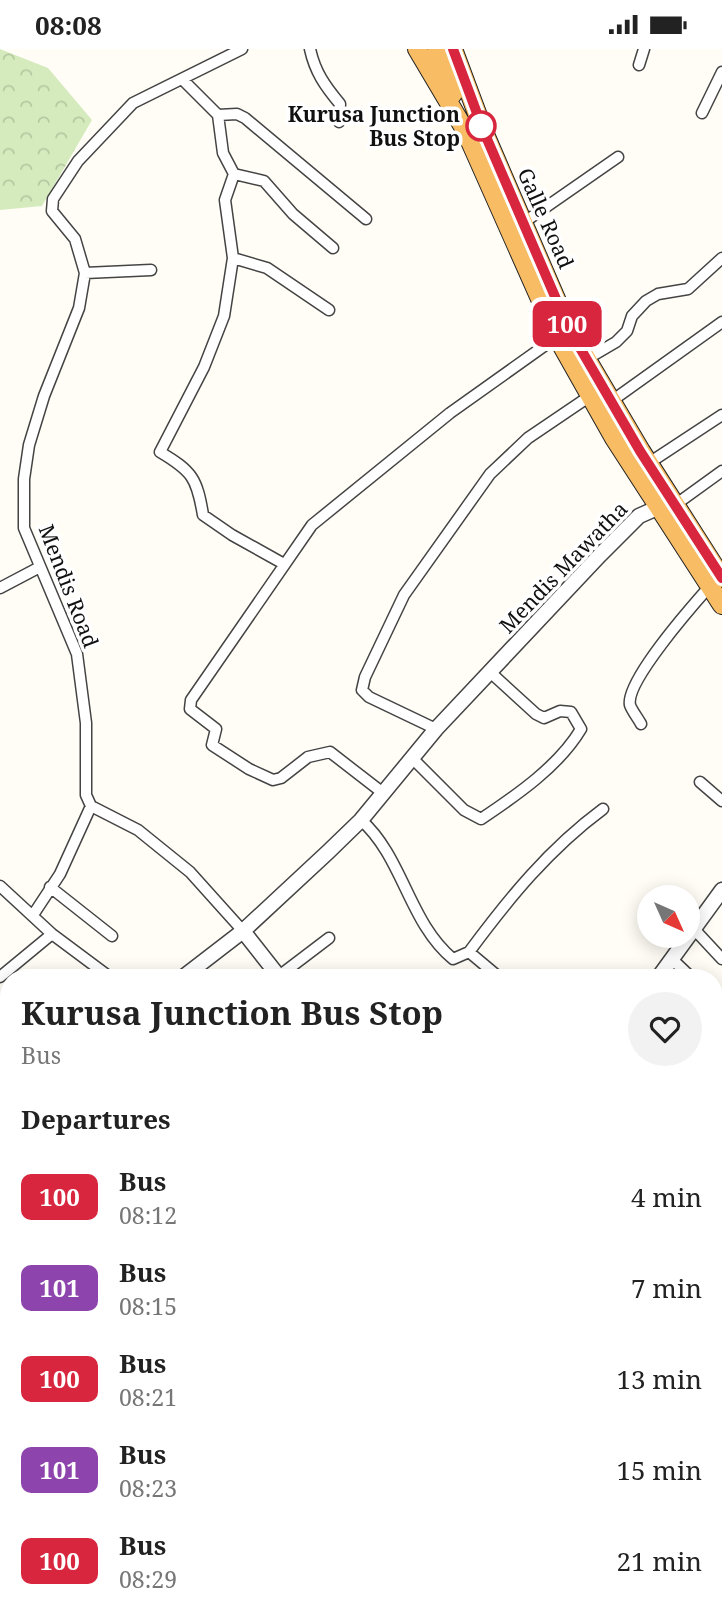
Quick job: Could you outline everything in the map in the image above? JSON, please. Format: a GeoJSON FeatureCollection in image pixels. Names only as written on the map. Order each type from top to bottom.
{"type":"FeatureCollection","features":[{"type":"Feature","properties":{"kind":"highway","name":"Galle Road"},"geometry":{"type":"LineString","coordinates":[[417,49],[465,131],[563,333],[590,396],[669,504]]}},
{"type":"Feature","properties":{"kind":"highway","name":"Galle Road"},"geometry":{"type":"LineString","coordinates":[[437,49],[465,131]]}},
{"type":"Feature","properties":{"kind":"highway","name":"Galle Road"},"geometry":{"type":"LineString","coordinates":[[453,49],[484,132],[523,223],[563,333],[587,359],[613,400],[715,582],[722,605]]}},
{"type":"Feature","properties":{"kind":"street"},"geometry":{"type":"LineString","coordinates":[[242,49],[183,80],[218,115],[223,152],[233,174],[225,200],[233,258],[224,316],[204,367],[159,452],[184,466],[197,483],[203,515],[232,535],[284,564]]}},
{"type":"Feature","properties":{"kind":"street"},"geometry":{"type":"LineString","coordinates":[[310,49],[313,64],[323,83],[340,104],[339,122]]}},
{"type":"Feature","properties":{"kind":"street"},"geometry":{"type":"LineString","coordinates":[[639,65],[644,49]]}},
{"type":"Feature","properties":{"kind":"street"},"geometry":{"type":"LineString","coordinates":[[702,113],[722,72]]}},
{"type":"Feature","properties":{"kind":"street","name":"Mendis Road"},"geometry":{"type":"LineString","coordinates":[[91,806],[86,795],[86,723],[77,654],[38,568],[24,528],[24,478],[29,445],[44,396],[79,307],[85,273],[75,239],[52,211],[53,199],[78,161],[133,103],[183,80]]}},
{"type":"Feature","properties":{"kind":"street"},"geometry":{"type":"LineString","coordinates":[[218,115],[237,114],[245,118],[366,219]]}},
{"type":"Feature","properties":{"kind":"street"},"geometry":{"type":"LineString","coordinates":[[523,223],[618,157]]}},
{"type":"Feature","properties":{"kind":"street"},"geometry":{"type":"LineString","coordinates":[[233,174],[264,181],[293,214],[332,248]]}},
{"type":"Feature","properties":{"kind":"street"},"geometry":{"type":"LineString","coordinates":[[233,258],[267,268],[329,310]]}},
{"type":"Feature","properties":{"kind":"street"},"geometry":{"type":"LineString","coordinates":[[587,359],[616,342],[627,331],[632,316],[646,301],[658,294],[688,289],[722,258]]}},
{"type":"Feature","properties":{"kind":"street"},"geometry":{"type":"LineString","coordinates":[[85,273],[151,270]]}},
{"type":"Feature","properties":{"kind":"street"},"geometry":{"type":"LineString","coordinates":[[613,400],[722,322]]}},
{"type":"Feature","properties":{"kind":"street"},"geometry":{"type":"LineString","coordinates":[[383,793],[330,752],[308,757],[281,778],[273,780],[249,769],[212,745],[216,729],[190,709],[191,700],[312,525],[450,413],[563,333]]}},
{"type":"Feature","properties":{"kind":"street"},"geometry":{"type":"LineString","coordinates":[[436,729],[369,697],[362,690],[365,677],[404,595],[491,474],[528,438],[590,396]]}},
{"type":"Feature","properties":{"kind":"street"},"geometry":{"type":"LineString","coordinates":[[649,463],[722,415]]}},
{"type":"Feature","properties":{"kind":"street"},"geometry":{"type":"LineString","coordinates":[[669,504],[722,471]]}},
{"type":"Feature","properties":{"kind":"street","name":"Mendis Mawatha"},"geometry":{"type":"LineString","coordinates":[[193,969],[243,930],[361,820],[436,729],[628,526],[639,516],[669,504]]}},
{"type":"Feature","properties":{"kind":"street"},"geometry":{"type":"LineString","coordinates":[[0,588],[38,568]]}},
{"type":"Feature","properties":{"kind":"street"},"geometry":{"type":"LineString","coordinates":[[641,724],[630,705],[631,695],[641,674],[675,625],[715,582]]}},
{"type":"Feature","properties":{"kind":"street"},"geometry":{"type":"LineString","coordinates":[[413,759],[464,810],[481,819],[518,792],[572,744],[581,729],[571,712],[559,712],[544,718],[536,714],[490,672]]}},
{"type":"Feature","properties":{"kind":"street"},"geometry":{"type":"LineString","coordinates":[[699,782],[722,801]]}},
{"type":"Feature","properties":{"kind":"street"},"geometry":{"type":"LineString","coordinates":[[33,915],[60,874],[91,806],[138,830],[190,872],[243,930],[274,969]]}},
{"type":"Feature","properties":{"kind":"street"},"geometry":{"type":"LineString","coordinates":[[361,820],[381,843],[437,945],[453,959],[469,952],[540,864],[577,828],[603,809]]}},
{"type":"Feature","properties":{"kind":"street"},"geometry":{"type":"LineString","coordinates":[[0,886],[52,934],[99,969]]}},
{"type":"Feature","properties":{"kind":"street"},"geometry":{"type":"LineString","coordinates":[[50,887],[112,936]]}},
{"type":"Feature","properties":{"kind":"street"},"geometry":{"type":"LineString","coordinates":[[700,921],[722,890]]}},
{"type":"Feature","properties":{"kind":"street"},"geometry":{"type":"LineString","coordinates":[[10,969],[52,934]]}},
{"type":"Feature","properties":{"kind":"street"},"geometry":{"type":"LineString","coordinates":[[700,936],[722,960]]}},
{"type":"Feature","properties":{"kind":"street"},"geometry":{"type":"LineString","coordinates":[[290,969],[329,938]]}},
{"type":"Feature","properties":{"kind":"street"},"geometry":{"type":"LineString","coordinates":[[665,969],[680,949]]}},
{"type":"Feature","properties":{"kind":"street"},"geometry":{"type":"LineString","coordinates":[[469,952],[489,969]]}},
{"type":"Feature","properties":{"kind":"street"},"geometry":{"type":"LineString","coordinates":[[672,960],[682,969]]}},
{"type":"Feature","properties":{"kind":"green space"},"geometry":{"type":"Polygon","coordinates":[[[0,49],[48,68],[92,120],[42,206],[0,210],[0,49]]]}},
{"type":"Feature","properties":{"kind":"bus line","name":"100"},"geometry":{"type":"LineString","coordinates":[[453,49],[484,132],[569,329],[613,400],[640,451],[722,578]]}},
{"type":"Feature","properties":{"kind":"place","name":"Kurusa Junction Bus Stop"},"geometry":{"type":"Point","coordinates":[481,126]}}]}
